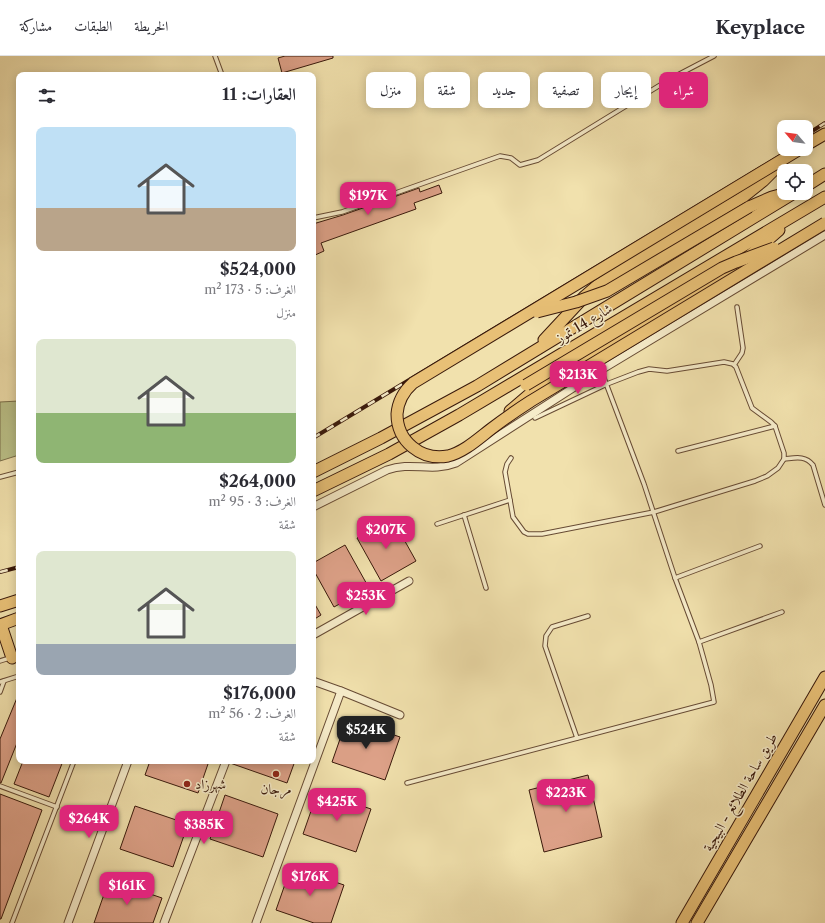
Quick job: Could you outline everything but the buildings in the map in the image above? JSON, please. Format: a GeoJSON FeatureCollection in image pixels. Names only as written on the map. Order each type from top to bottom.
{"type":"FeatureCollection","features":[{"type":"Feature","properties":{"kind":"main road"},"geometry":{"type":"LineString","coordinates":[[813,141],[825,134]]}},
{"type":"Feature","properties":{"kind":"main road"},"geometry":{"type":"LineString","coordinates":[[788,156],[413,383],[405,392],[399,403],[397,419],[402,434],[418,452],[434,457],[450,455],[458,452],[480,438],[529,402],[823,228]]}},
{"type":"Feature","properties":{"kind":"main road"},"geometry":{"type":"LineString","coordinates":[[521,359],[539,344],[584,297],[598,285],[743,197],[753,190],[780,163],[789,156]]}},
{"type":"Feature","properties":{"kind":"main road"},"geometry":{"type":"LineString","coordinates":[[813,181],[825,174]]}},
{"type":"Feature","properties":{"kind":"main road"},"geometry":{"type":"LineString","coordinates":[[509,325],[529,315],[576,302],[607,291],[749,207],[777,196]]}},
{"type":"Feature","properties":{"kind":"main road","name":"شارع 14 تموز"},"geometry":{"type":"LineString","coordinates":[[316,490],[390,454],[459,415],[825,197]]}},
{"type":"Feature","properties":{"kind":"main road","name":"شارع 14 تموز"},"geometry":{"type":"LineString","coordinates":[[316,470],[434,409],[521,359],[782,200]]}},
{"type":"Feature","properties":{"kind":"main road"},"geometry":{"type":"LineString","coordinates":[[480,438],[530,394],[741,264],[801,212]]}},
{"type":"Feature","properties":{"kind":"main road"},"geometry":{"type":"LineString","coordinates":[[459,415],[526,385],[722,268],[823,228]]}},
{"type":"Feature","properties":{"kind":"main road"},"geometry":{"type":"LineString","coordinates":[[0,606],[16,601]]}},
{"type":"Feature","properties":{"kind":"main road"},"geometry":{"type":"LineString","coordinates":[[15,657],[1,625],[16,619]]}},
{"type":"Feature","properties":{"kind":"main road","name":"طريق ساحة الطلائع - البيجية"},"geometry":{"type":"LineString","coordinates":[[682,923],[825,677]]}},
{"type":"Feature","properties":{"kind":"main road","name":"طريق ساحة الطلائع - البيجية"},"geometry":{"type":"LineString","coordinates":[[697,923],[825,705]]}},
{"type":"Feature","properties":{"kind":"street"},"geometry":{"type":"LineString","coordinates":[[316,506],[395,467],[413,466],[436,468],[456,463],[823,228]]}},
{"type":"Feature","properties":{"kind":"street"},"geometry":{"type":"LineString","coordinates":[[316,633],[409,581]]}},
{"type":"Feature","properties":{"kind":"street"},"geometry":{"type":"LineString","coordinates":[[316,682],[400,715]]}},
{"type":"Feature","properties":{"kind":"street"},"geometry":{"type":"LineString","coordinates":[[316,759],[341,691]]}},
{"type":"Feature","properties":{"kind":"street"},"geometry":{"type":"LineString","coordinates":[[68,923],[127,764]]}},
{"type":"Feature","properties":{"kind":"street"},"geometry":{"type":"LineString","coordinates":[[164,923],[225,764]]}},
{"type":"Feature","properties":{"kind":"street"},"geometry":{"type":"LineString","coordinates":[[256,923],[314,764]]}},
{"type":"Feature","properties":{"kind":"lane"},"geometry":{"type":"LineString","coordinates":[[215,56],[221,72]]}},
{"type":"Feature","properties":{"kind":"lane"},"geometry":{"type":"LineString","coordinates":[[316,217],[342,212],[500,156],[511,158],[520,165],[538,160],[670,79],[714,56]]}},
{"type":"Feature","properties":{"kind":"lane"},"geometry":{"type":"LineString","coordinates":[[734,365],[742,353],[737,308]]}},
{"type":"Feature","properties":{"kind":"lane"},"geometry":{"type":"LineString","coordinates":[[511,458],[507,464],[505,472],[513,517],[524,532],[542,534],[654,512],[755,481],[774,472],[784,458],[784,453],[775,426],[772,422],[752,408],[737,368],[734,365],[724,362],[668,371],[649,369],[638,372],[607,384],[535,418]]}},
{"type":"Feature","properties":{"kind":"lane"},"geometry":{"type":"LineString","coordinates":[[407,783],[714,702],[711,685],[699,642],[675,578],[654,512],[601,370]]}},
{"type":"Feature","properties":{"kind":"lane"},"geometry":{"type":"LineString","coordinates":[[678,451],[775,426]]}},
{"type":"Feature","properties":{"kind":"lane"},"geometry":{"type":"LineString","coordinates":[[784,458],[804,458],[810,461],[813,465],[825,506]]}},
{"type":"Feature","properties":{"kind":"lane"},"geometry":{"type":"LineString","coordinates":[[0,477],[16,473]]}},
{"type":"Feature","properties":{"kind":"lane"},"geometry":{"type":"LineString","coordinates":[[437,524],[510,500]]}},
{"type":"Feature","properties":{"kind":"lane"},"geometry":{"type":"LineString","coordinates":[[464,515],[486,588]]}},
{"type":"Feature","properties":{"kind":"lane"},"geometry":{"type":"LineString","coordinates":[[675,578],[760,546]]}},
{"type":"Feature","properties":{"kind":"lane"},"geometry":{"type":"LineString","coordinates":[[699,642],[782,612]]}},
{"type":"Feature","properties":{"kind":"lane"},"geometry":{"type":"LineString","coordinates":[[577,738],[545,646],[546,636],[552,628],[588,616]]}},
{"type":"Feature","properties":{"kind":"lane"},"geometry":{"type":"LineString","coordinates":[[0,661],[15,657]]}},
{"type":"Feature","properties":{"kind":"lane"},"geometry":{"type":"LineString","coordinates":[[0,692],[2,681],[16,677]]}},
{"type":"Feature","properties":{"kind":"lane"},"geometry":{"type":"LineString","coordinates":[[12,923],[73,764]]}},
{"type":"Feature","properties":{"kind":"lane"},"geometry":{"type":"LineString","coordinates":[[0,786],[57,808]]}},
{"type":"Feature","properties":{"kind":"green space"},"geometry":{"type":"Polygon","coordinates":[[[16,401],[16,456],[0,461],[0,402],[16,401]]]}},
{"type":"Feature","properties":{"kind":"railway"},"geometry":{"type":"LineString","coordinates":[[813,131],[825,123]]}},
{"type":"Feature","properties":{"kind":"railway"},"geometry":{"type":"LineString","coordinates":[[316,436],[780,156]]}},
{"type":"Feature","properties":{"kind":"railway"},"geometry":{"type":"LineString","coordinates":[[0,572],[16,568]]}},
{"type":"Feature","properties":{"kind":"place","name":"مرجان"},"geometry":{"type":"Point","coordinates":[276,774]}},
{"type":"Feature","properties":{"kind":"place","name":"شهرزاد"},"geometry":{"type":"Point","coordinates":[187,784]}}]}
